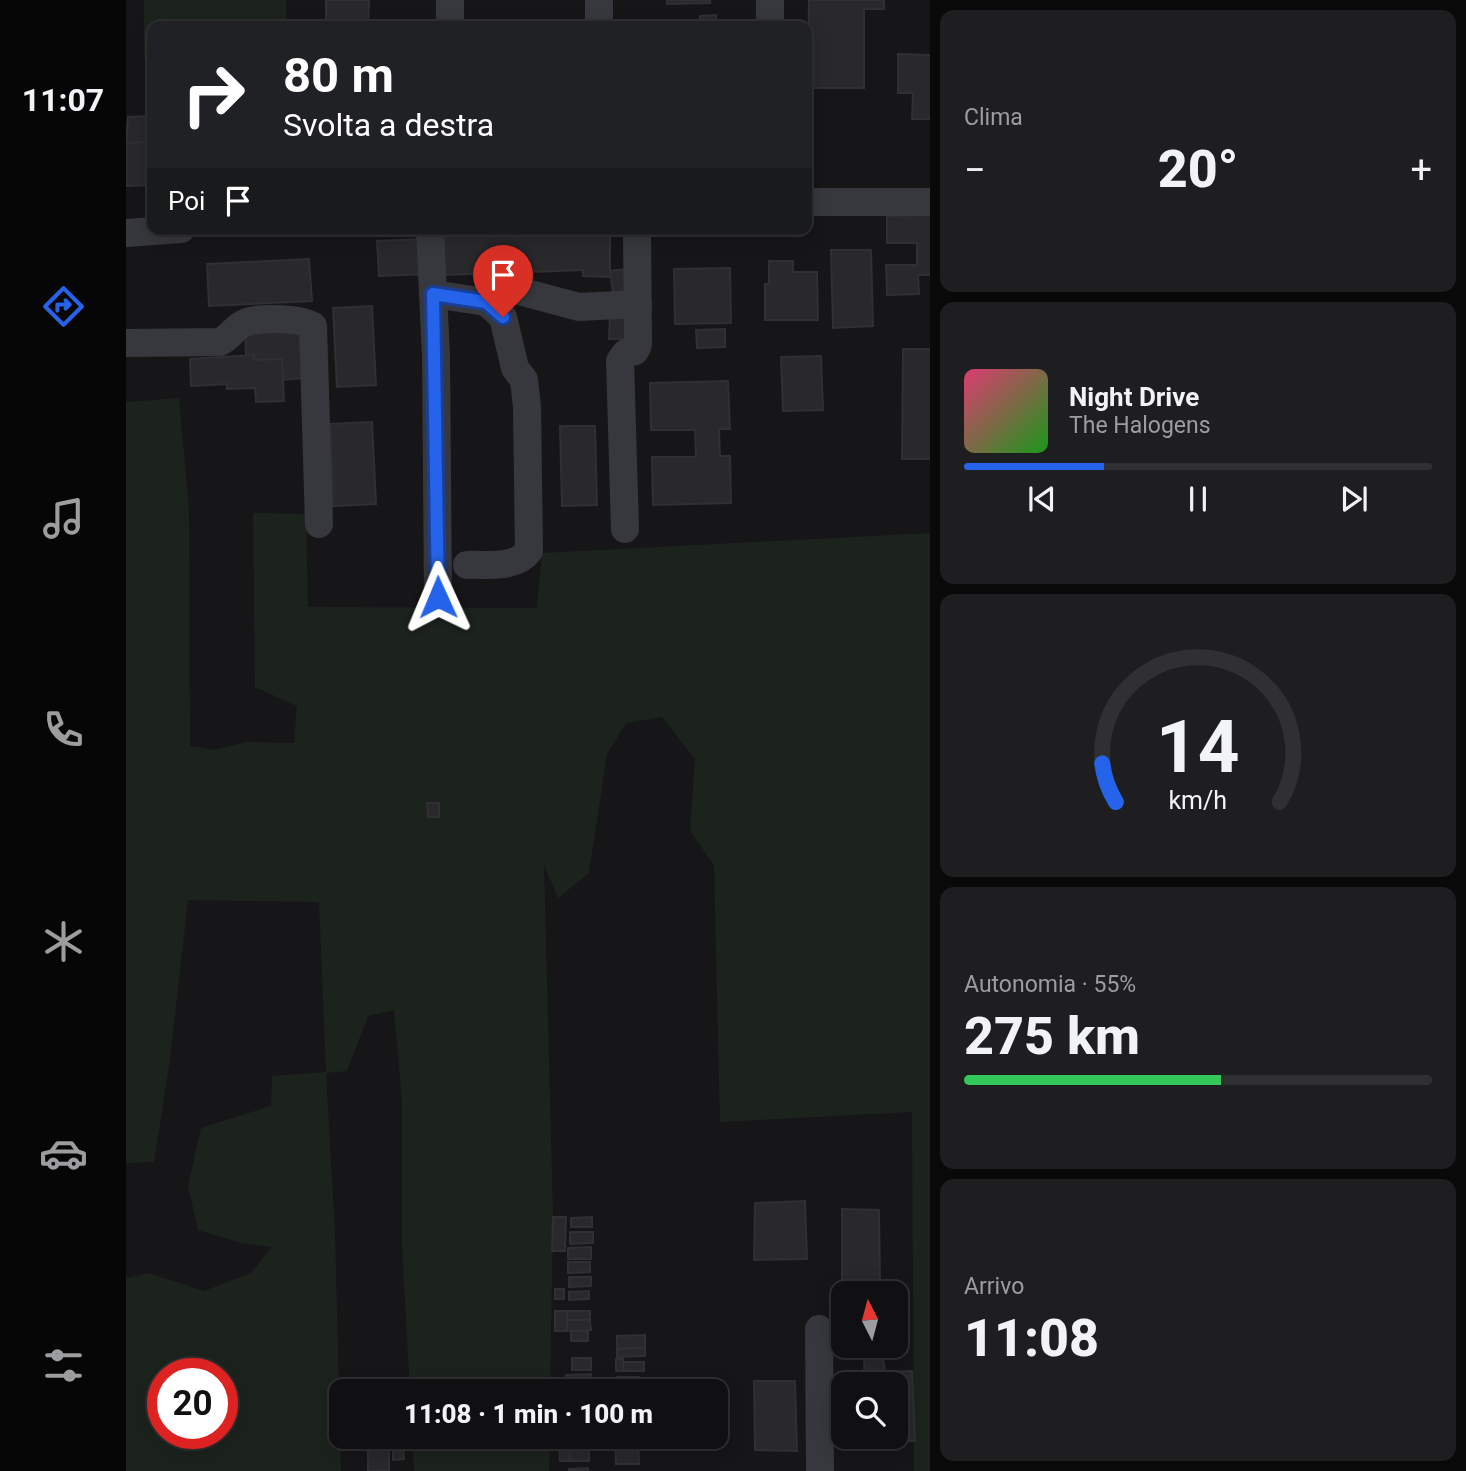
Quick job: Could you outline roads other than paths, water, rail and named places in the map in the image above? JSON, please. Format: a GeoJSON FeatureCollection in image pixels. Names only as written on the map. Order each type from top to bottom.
{"type":"FeatureCollection","features":[{"type":"Feature","properties":{"kind":"street"},"geometry":{"type":"LineString","coordinates":[[450,0],[450,21]]}},
{"type":"Feature","properties":{"kind":"street"},"geometry":{"type":"LineString","coordinates":[[599,0],[600,21]]}},
{"type":"Feature","properties":{"kind":"street"},"geometry":{"type":"LineString","coordinates":[[770,0],[770,21]]}},
{"type":"Feature","properties":{"kind":"street"},"geometry":{"type":"LineString","coordinates":[[812,202],[930,202]]}},
{"type":"Feature","properties":{"kind":"street"},"geometry":{"type":"LineString","coordinates":[[126,233],[147,231]]}},
{"type":"Feature","properties":{"kind":"street"},"geometry":{"type":"LineString","coordinates":[[430,235],[438,597]]}},
{"type":"Feature","properties":{"kind":"street"},"geometry":{"type":"LineString","coordinates":[[625,529],[620,362],[626,353],[635,351],[638,345],[637,235]]}},
{"type":"Feature","properties":{"kind":"street"},"geometry":{"type":"LineString","coordinates":[[519,290],[579,307],[638,304]]}},
{"type":"Feature","properties":{"kind":"street"},"geometry":{"type":"LineString","coordinates":[[433,294],[486,302],[503,317],[515,368],[524,380],[526,394],[529,551],[523,559],[511,564],[467,565]]}},
{"type":"Feature","properties":{"kind":"street"},"geometry":{"type":"LineString","coordinates":[[126,343],[220,342],[231,337],[236,328],[247,322],[303,320],[313,326],[320,524]]}},
{"type":"Feature","properties":{"kind":"street"},"geometry":{"type":"LineString","coordinates":[[819,1329],[820,1471]]}}]}
